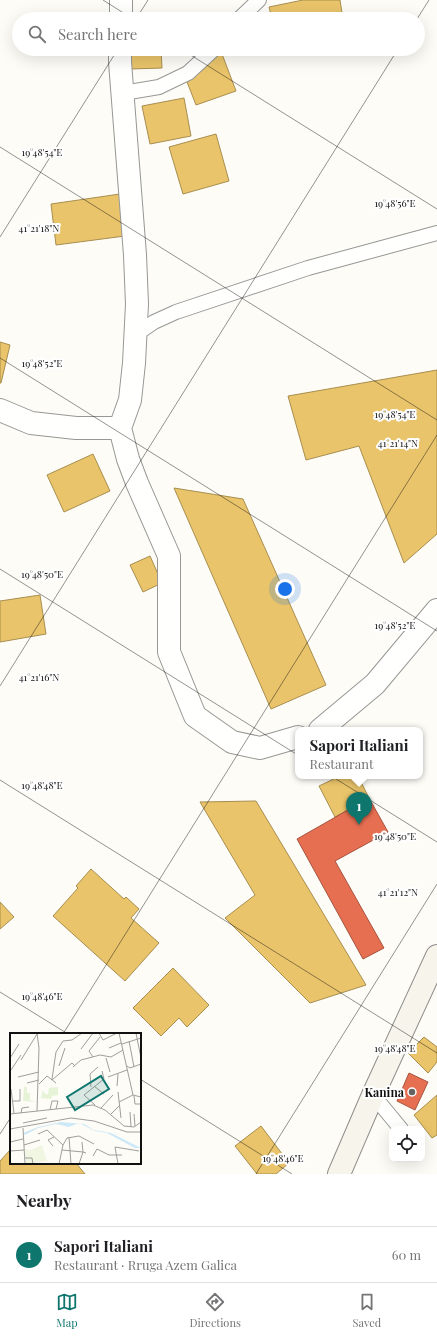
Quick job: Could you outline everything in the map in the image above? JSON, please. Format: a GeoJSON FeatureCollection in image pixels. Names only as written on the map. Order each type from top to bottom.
{"type":"FeatureCollection","features":[{"type":"Feature","properties":{"kind":"main road"},"geometry":{"type":"LineString","coordinates":[[339,1174],[373,1095],[437,956]]}},
{"type":"Feature","properties":{"kind":"street"},"geometry":{"type":"LineString","coordinates":[[121,0],[121,12]]}},
{"type":"Feature","properties":{"kind":"street"},"geometry":{"type":"LineString","coordinates":[[120,56],[135,255],[137,304],[134,362],[130,400],[120,428],[136,483],[169,556],[169,652],[196,716],[232,742],[260,748],[295,738]]}},
{"type":"Feature","properties":{"kind":"street"},"geometry":{"type":"LineString","coordinates":[[0,410],[31,423],[76,428],[120,428]]}},
{"type":"Feature","properties":{"kind":"street"},"geometry":{"type":"LineString","coordinates":[[324,727],[375,684],[437,610]]}},
{"type":"Feature","properties":{"kind":"lane"},"geometry":{"type":"LineString","coordinates":[[246,12],[259,0]]}},
{"type":"Feature","properties":{"kind":"lane"},"geometry":{"type":"LineString","coordinates":[[123,93],[159,87],[188,73],[206,56]]}},
{"type":"Feature","properties":{"kind":"lane"},"geometry":{"type":"LineString","coordinates":[[135,335],[154,322],[176,312],[308,268],[437,233]]}},
{"type":"Feature","properties":{"kind":"lane"},"geometry":{"type":"LineString","coordinates":[[373,1095],[398,1126]]}},
{"type":"Feature","properties":{"kind":"building: Homes"},"geometry":{"type":"Polygon","coordinates":[[[303,0],[340,0],[342,12],[270,12],[269,7],[303,0]]]}},
{"type":"Feature","properties":{"kind":"building: Homes"},"geometry":{"type":"Polygon","coordinates":[[[130,56],[161,56],[162,68],[130,69],[130,56]]]}},
{"type":"Feature","properties":{"kind":"building: Homes"},"geometry":{"type":"Polygon","coordinates":[[[217,56],[223,56],[236,91],[196,105],[182,69],[217,56]]]}},
{"type":"Feature","properties":{"kind":"building: Homes"},"geometry":{"type":"Polygon","coordinates":[[[184,98],[191,136],[150,144],[142,106],[184,98]]]}},
{"type":"Feature","properties":{"kind":"building: Homes"},"geometry":{"type":"Polygon","coordinates":[[[216,134],[229,181],[183,194],[169,147],[216,134]]]}},
{"type":"Feature","properties":{"kind":"building: Homes"},"geometry":{"type":"Polygon","coordinates":[[[120,194],[125,236],[56,245],[51,204],[120,194]]]}},
{"type":"Feature","properties":{"kind":"building: Homes"},"geometry":{"type":"Polygon","coordinates":[[[0,342],[10,345],[1,383],[0,383],[0,342]]]}},
{"type":"Feature","properties":{"kind":"building: Homes"},"geometry":{"type":"Polygon","coordinates":[[[437,370],[437,534],[404,563],[359,446],[306,460],[288,396],[437,370]]]}},
{"type":"Feature","properties":{"kind":"building: Homes"},"geometry":{"type":"Polygon","coordinates":[[[93,454],[110,491],[64,512],[47,475],[93,454]]]}},
{"type":"Feature","properties":{"kind":"building: Homes"},"geometry":{"type":"Polygon","coordinates":[[[174,488],[243,499],[326,685],[271,709],[174,488]]]}},
{"type":"Feature","properties":{"kind":"building: Homes"},"geometry":{"type":"Polygon","coordinates":[[[150,556],[162,583],[143,592],[130,565],[150,556]]]}},
{"type":"Feature","properties":{"kind":"building: Homes"},"geometry":{"type":"Polygon","coordinates":[[[40,595],[46,634],[0,642],[0,601],[40,595]]]}},
{"type":"Feature","properties":{"kind":"building: Homes"},"geometry":{"type":"Polygon","coordinates":[[[334,779],[360,779],[369,798],[335,817],[319,786],[334,779]]]}},
{"type":"Feature","properties":{"kind":"building: Homes"},"geometry":{"type":"Polygon","coordinates":[[[256,801],[366,985],[310,1003],[225,918],[255,895],[200,802],[256,801]]]}},
{"type":"Feature","properties":{"kind":"building: Homes"},"geometry":{"type":"Polygon","coordinates":[[[91,869],[124,899],[126,897],[139,909],[131,918],[159,943],[125,981],[53,916],[78,888],[76,886],[91,869]]]}},
{"type":"Feature","properties":{"kind":"building: Homes"},"geometry":{"type":"Polygon","coordinates":[[[0,902],[14,917],[0,929],[0,902]]]}},
{"type":"Feature","properties":{"kind":"building: Homes"},"geometry":{"type":"Polygon","coordinates":[[[173,968],[209,1005],[187,1027],[179,1018],[161,1036],[133,1008],[173,968]]]}},
{"type":"Feature","properties":{"kind":"building: Homes"},"geometry":{"type":"Polygon","coordinates":[[[424,1037],[437,1047],[437,1062],[428,1073],[408,1053],[424,1037]]]}},
{"type":"Feature","properties":{"kind":"building: Homes"},"geometry":{"type":"Polygon","coordinates":[[[437,1095],[437,1135],[432,1138],[425,1129],[425,1126],[423,1126],[414,1115],[437,1095]]]}},
{"type":"Feature","properties":{"kind":"building: Homes"},"geometry":{"type":"Polygon","coordinates":[[[261,1126],[289,1163],[276,1174],[257,1174],[235,1146],[261,1126]]]}},
{"type":"Feature","properties":{"kind":"building: Homes"},"geometry":{"type":"Polygon","coordinates":[[[10,1150],[10,1164],[77,1164],[85,1174],[0,1174],[0,1161],[10,1150]]]}},
{"type":"Feature","properties":{"kind":"building: Shops"},"geometry":{"type":"Polygon","coordinates":[[[369,798],[388,832],[335,861],[384,948],[363,959],[297,839],[369,798]]]}},
{"type":"Feature","properties":{"kind":"building: Shops","name":"Kanina"},"geometry":{"type":"Polygon","coordinates":[[[409,1073],[428,1082],[415,1110],[397,1101],[409,1073]]]}},
{"type":"Feature","properties":{"kind":"place","name":"Sapori Italiani"},"geometry":{"type":"Point","coordinates":[359,825]}},
{"type":"Feature","properties":{"kind":"place","name":"Kanina"},"geometry":{"type":"Point","coordinates":[412,1092]}}]}
